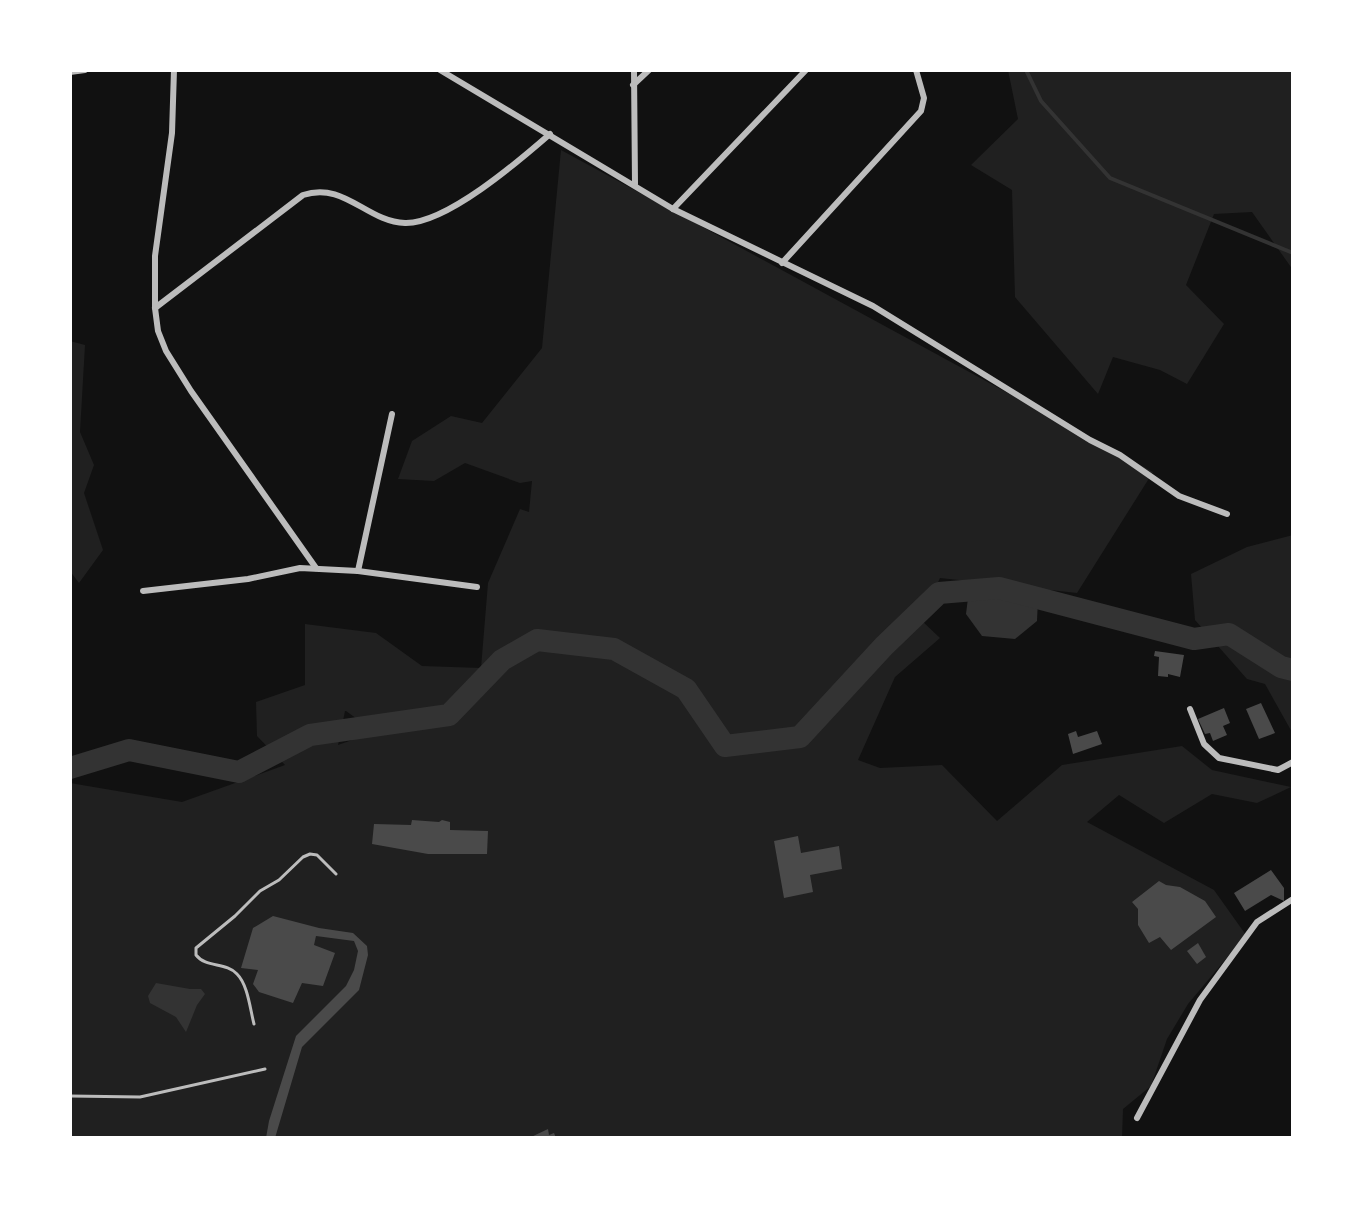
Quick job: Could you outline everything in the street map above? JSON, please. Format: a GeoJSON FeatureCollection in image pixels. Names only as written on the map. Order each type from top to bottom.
{"type":"FeatureCollection","features":[{"type":"Feature","properties":{"kind":"street"},"geometry":{"type":"LineString","coordinates":[[70,72],[85,70]]}},
{"type":"Feature","properties":{"kind":"street"},"geometry":{"type":"LineString","coordinates":[[174,70],[172,133],[155,256],[158,331],[175,366],[316,568]]}},
{"type":"Feature","properties":{"kind":"street"},"geometry":{"type":"LineString","coordinates":[[440,70],[673,209],[873,306],[1090,440],[1120,455],[1179,496],[1227,514]]}},
{"type":"Feature","properties":{"kind":"street"},"geometry":{"type":"LineString","coordinates":[[634,70],[635,184]]}},
{"type":"Feature","properties":{"kind":"street"},"geometry":{"type":"LineString","coordinates":[[633,85],[649,70]]}},
{"type":"Feature","properties":{"kind":"street"},"geometry":{"type":"LineString","coordinates":[[673,209],[806,70]]}},
{"type":"Feature","properties":{"kind":"street"},"geometry":{"type":"LineString","coordinates":[[782,263],[921,111],[924,98],[916,70]]}},
{"type":"Feature","properties":{"kind":"street"},"geometry":{"type":"LineString","coordinates":[[155,308],[303,195],[313,191],[329,191],[380,216],[404,223],[428,220],[492,180],[550,134]]}},
{"type":"Feature","properties":{"kind":"street"},"geometry":{"type":"LineString","coordinates":[[358,571],[392,414]]}},
{"type":"Feature","properties":{"kind":"street"},"geometry":{"type":"LineString","coordinates":[[143,591],[316,568],[477,587]]}},
{"type":"Feature","properties":{"kind":"street"},"geometry":{"type":"LineString","coordinates":[[1190,709],[1204,744],[1219,758],[1278,770],[1293,762]]}},
{"type":"Feature","properties":{"kind":"street"},"geometry":{"type":"LineString","coordinates":[[1137,1118],[1200,1000],[1257,922],[1293,899]]}},
{"type":"Feature","properties":{"kind":"lane"},"geometry":{"type":"LineString","coordinates":[[254,1024],[243,983],[237,974],[231,969],[201,961],[196,955],[196,948],[303,857],[317,855],[336,874]]}},
{"type":"Feature","properties":{"kind":"lane"},"geometry":{"type":"LineString","coordinates":[[70,1096],[153,1095],[265,1069]]}},
{"type":"Feature","properties":{"kind":"shaded area"},"geometry":{"type":"Polygon","coordinates":[[[1008,70],[1293,70],[1293,270],[1252,212],[1214,214],[1186,285],[1224,324],[1187,384],[1160,370],[1113,357],[1098,394],[1015,297],[1012,190],[971,165],[1018,119],[1008,70]]]}},
{"type":"Feature","properties":{"kind":"shaded area"},"geometry":{"type":"Polygon","coordinates":[[[561,150],[1153,472],[1077,593],[1050,590],[1038,596],[1014,586],[940,578],[921,620],[940,638],[895,677],[858,760],[880,768],[942,765],[997,821],[1062,765],[1182,746],[1212,770],[1291,787],[1257,803],[1212,794],[1164,823],[1119,795],[1087,822],[1214,890],[1246,935],[1188,1004],[1167,1039],[1151,1086],[1123,1109],[1122,1138],[70,1138],[70,783],[182,802],[285,765],[257,736],[256,702],[305,685],[305,624],[376,633],[422,666],[481,668],[488,583],[520,509],[529,512],[532,481],[520,483],[465,463],[434,481],[398,479],[412,441],[451,416],[482,423],[542,348],[561,150]],[[345,711],[338,745],[375,732],[345,711]]]}},
{"type":"Feature","properties":{"kind":"shaded area"},"geometry":{"type":"Polygon","coordinates":[[[70,341],[85,345],[80,432],[94,465],[84,493],[103,550],[79,583],[70,571],[70,341]]]}},
{"type":"Feature","properties":{"kind":"shaded area"},"geometry":{"type":"Polygon","coordinates":[[[1293,535],[1293,734],[1265,684],[1247,679],[1195,620],[1191,574],[1247,547],[1293,535]]]}},
{"type":"Feature","properties":{"kind":"shaded area"},"geometry":{"type":"Polygon","coordinates":[[[999,588],[1038,598],[1037,621],[1015,639],[982,636],[966,614],[969,590],[999,588]]]}},
{"type":"Feature","properties":{"kind":"shaded area"},"geometry":{"type":"Polygon","coordinates":[[[156,983],[201,989],[205,994],[186,1032],[176,1017],[150,1003],[148,996],[156,983]]]}},
{"type":"Feature","properties":{"kind":"building"},"geometry":{"type":"Polygon","coordinates":[[[1155,651],[1184,655],[1180,677],[1168,674],[1168,677],[1158,676],[1159,657],[1154,656],[1155,651]]]}},
{"type":"Feature","properties":{"kind":"building"},"geometry":{"type":"Polygon","coordinates":[[[1261,703],[1275,733],[1259,739],[1246,709],[1261,703]]]}},
{"type":"Feature","properties":{"kind":"building"},"geometry":{"type":"Polygon","coordinates":[[[1224,708],[1230,723],[1223,726],[1227,735],[1213,741],[1210,733],[1205,734],[1198,719],[1224,708]]]}},
{"type":"Feature","properties":{"kind":"building"},"geometry":{"type":"Polygon","coordinates":[[[1076,731],[1078,737],[1097,731],[1102,744],[1073,754],[1068,734],[1076,731]]]}},
{"type":"Feature","properties":{"kind":"building"},"geometry":{"type":"Polygon","coordinates":[[[412,820],[450,822],[450,830],[488,831],[487,854],[428,854],[372,844],[374,824],[411,825],[412,820]]]}},
{"type":"Feature","properties":{"kind":"building"},"geometry":{"type":"Polygon","coordinates":[[[798,836],[801,853],[839,846],[842,869],[810,875],[813,892],[784,898],[774,841],[798,836]]]}},
{"type":"Feature","properties":{"kind":"building"},"geometry":{"type":"Polygon","coordinates":[[[1271,870],[1284,888],[1284,901],[1271,895],[1245,911],[1234,893],[1271,870]]]}},
{"type":"Feature","properties":{"kind":"building"},"geometry":{"type":"Polygon","coordinates":[[[1159,881],[1180,887],[1205,901],[1216,917],[1171,950],[1160,937],[1149,943],[1138,925],[1138,909],[1132,902],[1159,881]]]}},
{"type":"Feature","properties":{"kind":"building"},"geometry":{"type":"Polygon","coordinates":[[[273,916],[353,933],[367,946],[368,955],[359,990],[302,1047],[275,1138],[266,1138],[296,1036],[346,986],[358,951],[354,941],[316,936],[314,945],[335,953],[323,986],[302,983],[293,1003],[259,992],[253,984],[258,970],[241,968],[253,928],[273,916]]]}},
{"type":"Feature","properties":{"kind":"building"},"geometry":{"type":"Polygon","coordinates":[[[1198,943],[1206,957],[1197,964],[1187,951],[1198,943]]]}},
{"type":"Feature","properties":{"kind":"building"},"geometry":{"type":"Polygon","coordinates":[[[548,1129],[549,1135],[554,1133],[556,1138],[529,1138],[548,1129]]]}},
{"type":"Feature","properties":{"kind":"waterway"},"geometry":{"type":"LineString","coordinates":[[1026,70],[1041,101],[1110,178],[1293,253]]}},
{"type":"Feature","properties":{"kind":"waterway"},"geometry":{"type":"LineString","coordinates":[[70,768],[129,750],[239,772],[310,735],[449,715],[502,660],[537,640],[614,649],[686,689],[725,746],[800,737],[884,646],[939,593],[999,588],[1194,639],[1229,634],[1281,667],[1293,670]]}}]}
